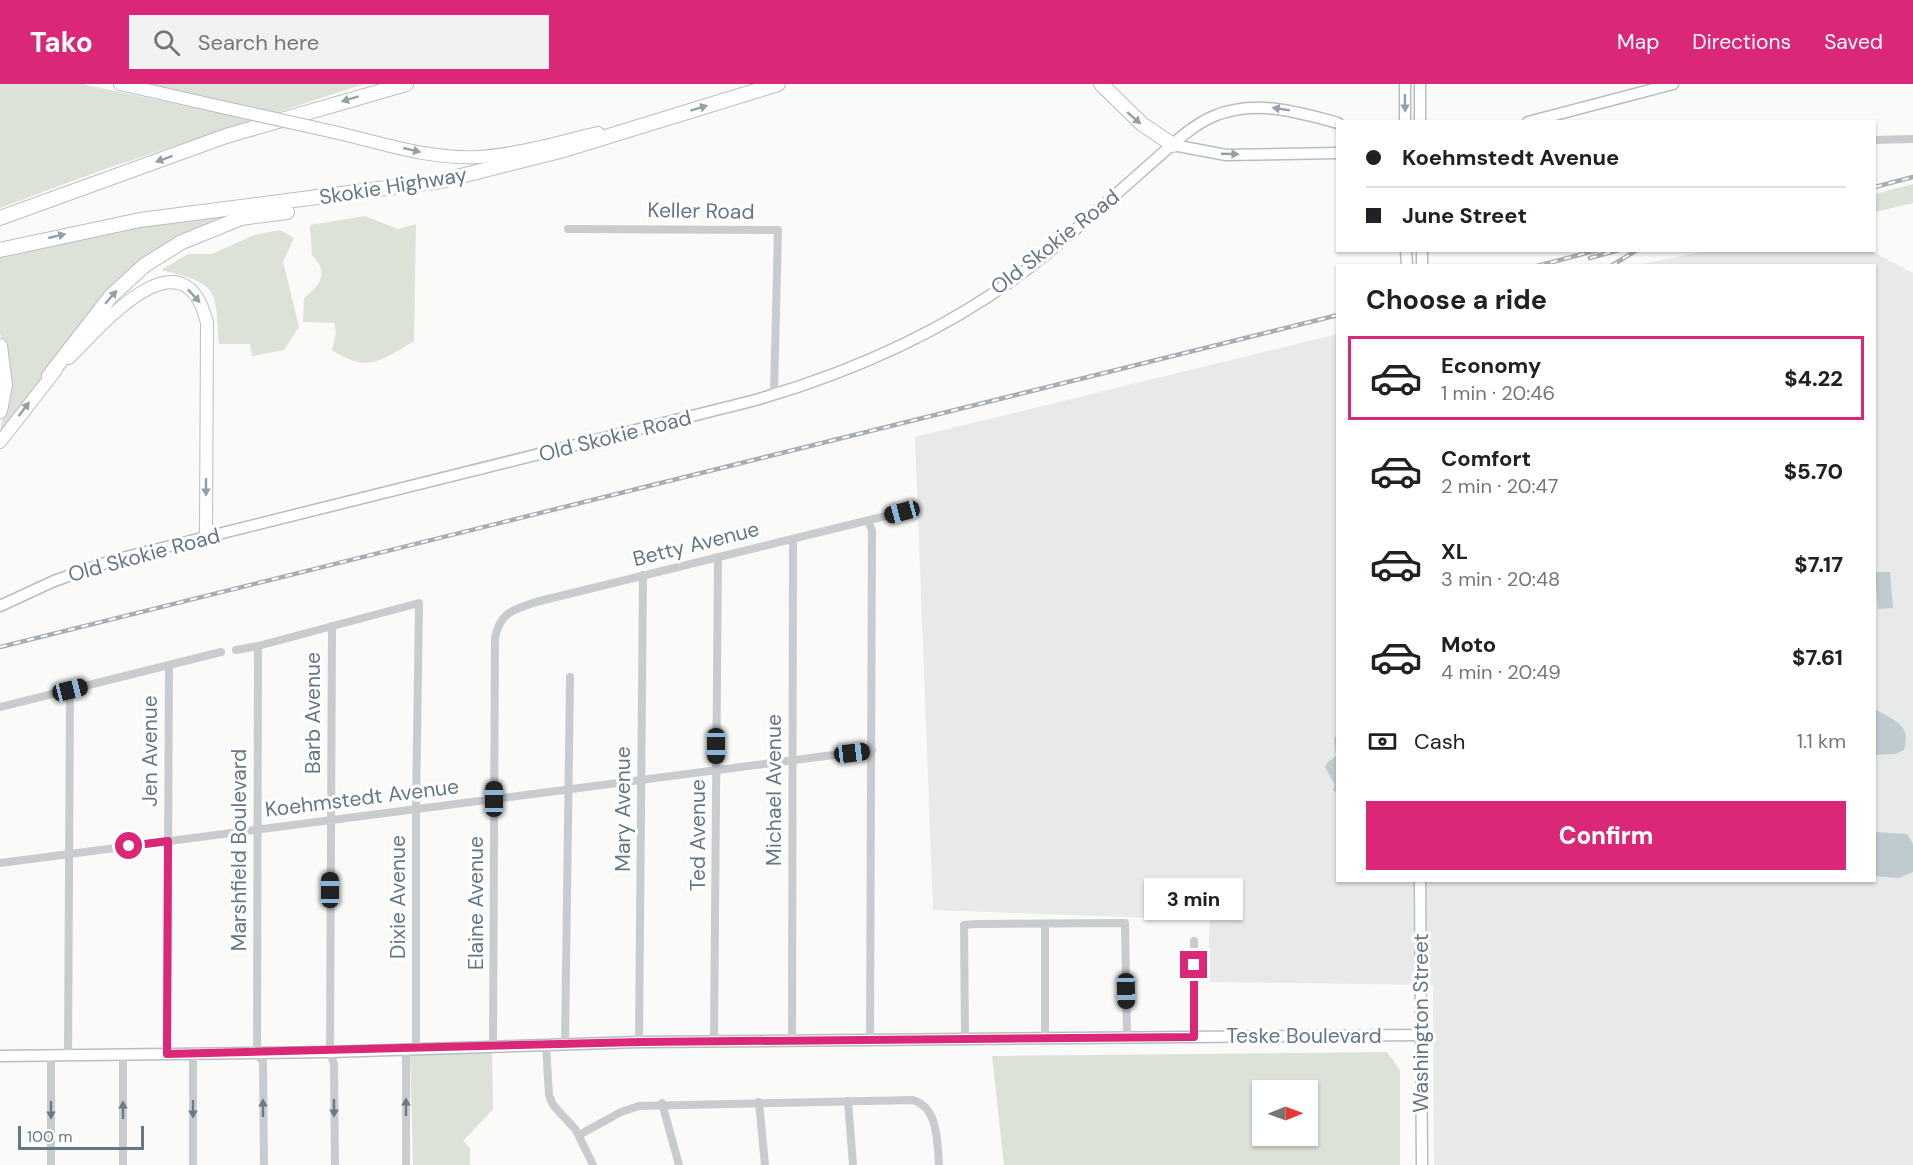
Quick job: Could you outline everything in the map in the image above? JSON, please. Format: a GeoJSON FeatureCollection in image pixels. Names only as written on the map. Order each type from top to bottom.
{"type":"FeatureCollection","features":[{"type":"Feature","properties":{"kind":"highway"},"geometry":{"type":"LineString","coordinates":[[0,218],[226,136],[406,84]]}},
{"type":"Feature","properties":{"kind":"highway","name":"Skokie Highway"},"geometry":{"type":"LineString","coordinates":[[0,250],[140,220],[441,181],[561,151],[778,84]]}},
{"type":"Feature","properties":{"kind":"highway"},"geometry":{"type":"LineString","coordinates":[[1101,84],[1134,118],[1173,145]]}},
{"type":"Feature","properties":{"kind":"highway"},"geometry":{"type":"LineString","coordinates":[[49,376],[111,296],[145,265],[182,242],[241,219],[377,198],[441,181]]}},
{"type":"Feature","properties":{"kind":"highway"},"geometry":{"type":"LineString","coordinates":[[0,346],[5,377],[0,411]]}},
{"type":"Feature","properties":{"kind":"main road"},"geometry":{"type":"LineString","coordinates":[[120,84],[420,152],[478,157],[512,153],[663,118]]}},
{"type":"Feature","properties":{"kind":"main road"},"geometry":{"type":"LineString","coordinates":[[0,442],[49,376],[141,290],[160,283],[180,284],[192,291],[202,306],[207,323],[206,538]]}},
{"type":"Feature","properties":{"kind":"street"},"geometry":{"type":"LineString","coordinates":[[1405,84],[1405,120]]}},
{"type":"Feature","properties":{"kind":"street"},"geometry":{"type":"LineString","coordinates":[[1420,84],[1420,120]]}},
{"type":"Feature","properties":{"kind":"street"},"geometry":{"type":"LineString","coordinates":[[1536,120],[1673,84]]}},
{"type":"Feature","properties":{"kind":"street","name":"Old Skokie Road"},"geometry":{"type":"LineString","coordinates":[[0,606],[81,570],[114,560],[774,395],[868,361],[989,295],[1038,260],[1199,124],[1236,110],[1285,109],[1336,122]]}},
{"type":"Feature","properties":{"kind":"street"},"geometry":{"type":"LineString","coordinates":[[1876,140],[1913,139]]}},
{"type":"Feature","properties":{"kind":"street"},"geometry":{"type":"LineString","coordinates":[[1173,145],[1226,155],[1336,153]]}},
{"type":"Feature","properties":{"kind":"street"},"geometry":{"type":"LineString","coordinates":[[1317,154],[1336,159]]}},
{"type":"Feature","properties":{"kind":"street","name":"Keller Road"},"geometry":{"type":"LineString","coordinates":[[568,229],[778,230],[774,395]]}},
{"type":"Feature","properties":{"kind":"street","name":"Betty Avenue"},"geometry":{"type":"LineString","coordinates":[[503,618],[517,609],[536,602],[902,512]]}},
{"type":"Feature","properties":{"kind":"street"},"geometry":{"type":"LineString","coordinates":[[868,521],[872,530],[870,1040]]}},
{"type":"Feature","properties":{"kind":"street","name":"Michael Avenue"},"geometry":{"type":"LineString","coordinates":[[792,1041],[793,539]]}},
{"type":"Feature","properties":{"kind":"street","name":"Ted Avenue"},"geometry":{"type":"LineString","coordinates":[[714,1041],[717,557]]}},
{"type":"Feature","properties":{"kind":"street","name":"Mary Avenue"},"geometry":{"type":"LineString","coordinates":[[639,1042],[642,575]]}},
{"type":"Feature","properties":{"kind":"street","name":"Dixie Avenue"},"geometry":{"type":"LineString","coordinates":[[332,626],[419,603],[411,1048],[405,1165]]}},
{"type":"Feature","properties":{"kind":"street","name":"Elaine Avenue"},"geometry":{"type":"LineString","coordinates":[[493,1046],[495,638],[498,623],[503,618]]}},
{"type":"Feature","properties":{"kind":"street"},"geometry":{"type":"LineString","coordinates":[[236,650],[332,626]]}},
{"type":"Feature","properties":{"kind":"street","name":"Barb Avenue"},"geometry":{"type":"LineString","coordinates":[[332,626],[330,1052],[334,1064],[334,1165]]}},
{"type":"Feature","properties":{"kind":"street","name":"Marshfield Boulevard"},"geometry":{"type":"LineString","coordinates":[[258,646],[257,1053],[263,1062],[264,1165]]}},
{"type":"Feature","properties":{"kind":"street"},"geometry":{"type":"LineString","coordinates":[[0,708],[220,652]]}},
{"type":"Feature","properties":{"kind":"street","name":"Jen Avenue"},"geometry":{"type":"LineString","coordinates":[[167,1054],[169,664]]}},
{"type":"Feature","properties":{"kind":"street"},"geometry":{"type":"LineString","coordinates":[[565,1044],[570,676]]}},
{"type":"Feature","properties":{"kind":"street"},"geometry":{"type":"LineString","coordinates":[[68,1056],[70,690]]}},
{"type":"Feature","properties":{"kind":"street","name":"Koehmstedt Avenue"},"geometry":{"type":"LineString","coordinates":[[0,863],[872,750]]}},
{"type":"Feature","properties":{"kind":"street","name":"Washington Street"},"geometry":{"type":"LineString","coordinates":[[1420,882],[1422,1165]]}},
{"type":"Feature","properties":{"kind":"street"},"geometry":{"type":"LineString","coordinates":[[965,1039],[964,925],[1125,923],[1127,1037]]}},
{"type":"Feature","properties":{"kind":"street"},"geometry":{"type":"LineString","coordinates":[[1045,924],[1045,1038]]}},
{"type":"Feature","properties":{"kind":"street"},"geometry":{"type":"LineString","coordinates":[[1194,941],[1194,1037]]}},
{"type":"Feature","properties":{"kind":"street","name":"Teske Boulevard"},"geometry":{"type":"LineString","coordinates":[[0,1056],[330,1052],[639,1042],[1420,1035]]}},
{"type":"Feature","properties":{"kind":"street"},"geometry":{"type":"LineString","coordinates":[[546,1045],[549,1095],[553,1105],[579,1135],[593,1165]]}},
{"type":"Feature","properties":{"kind":"street"},"geometry":{"type":"LineString","coordinates":[[193,1054],[193,1165]]}},
{"type":"Feature","properties":{"kind":"street"},"geometry":{"type":"LineString","coordinates":[[123,1055],[123,1165]]}},
{"type":"Feature","properties":{"kind":"street"},"geometry":{"type":"LineString","coordinates":[[51,1056],[51,1165]]}},
{"type":"Feature","properties":{"kind":"street"},"geometry":{"type":"LineString","coordinates":[[848,1101],[853,1165]]}},
{"type":"Feature","properties":{"kind":"street"},"geometry":{"type":"LineString","coordinates":[[759,1102],[765,1165]]}},
{"type":"Feature","properties":{"kind":"street"},"geometry":{"type":"LineString","coordinates":[[579,1135],[621,1112],[639,1106],[662,1103],[920,1102],[933,1117],[939,1165]]}},
{"type":"Feature","properties":{"kind":"street"},"geometry":{"type":"LineString","coordinates":[[662,1103],[679,1165]]}},
{"type":"Feature","properties":{"kind":"shaded area"},"geometry":{"type":"Polygon","coordinates":[[[0,84],[82,84],[214,112],[234,104],[146,84],[364,84],[105,169],[0,208],[0,84]]]}},
{"type":"Feature","properties":{"kind":"shaded area"},"geometry":{"type":"Polygon","coordinates":[[[1913,184],[1913,203],[1876,212],[1876,194],[1913,184]]]}},
{"type":"Feature","properties":{"kind":"shaded area"},"geometry":{"type":"Polygon","coordinates":[[[282,207],[201,229],[154,252],[0,436],[11,375],[0,333],[0,254],[117,228],[282,207]]]}},
{"type":"Feature","properties":{"kind":"shaded area"},"geometry":{"type":"Polygon","coordinates":[[[365,216],[398,229],[416,224],[414,341],[383,359],[365,363],[332,350],[336,333],[334,323],[303,322],[304,298],[315,288],[321,278],[320,267],[312,255],[310,225],[365,216]]]}},
{"type":"Feature","properties":{"kind":"shaded area"},"geometry":{"type":"Polygon","coordinates":[[[280,230],[294,238],[283,262],[299,327],[284,350],[252,356],[250,344],[219,344],[216,310],[210,291],[194,279],[161,270],[188,254],[212,254],[254,235],[280,230]]]}},
{"type":"Feature","properties":{"kind":"shaded area"},"geometry":{"type":"Polygon","coordinates":[[[1701,252],[1873,252],[1913,273],[1913,1165],[1434,1165],[1433,985],[1207,982],[1210,920],[933,910],[915,437],[1336,334],[1336,882],[1876,882],[1876,264],[1642,264],[1701,252]]]}},
{"type":"Feature","properties":{"kind":"shaded area"},"geometry":{"type":"Polygon","coordinates":[[[1876,572],[1890,572],[1893,608],[1878,609],[1876,572]]]}},
{"type":"Feature","properties":{"kind":"shaded area"},"geometry":{"type":"Polygon","coordinates":[[[1876,710],[1900,724],[1906,734],[1904,750],[1895,754],[1876,755],[1876,710]]]}},
{"type":"Feature","properties":{"kind":"shaded area"},"geometry":{"type":"Polygon","coordinates":[[[1336,756],[1336,792],[1333,790],[1335,785],[1325,767],[1336,756]]]}},
{"type":"Feature","properties":{"kind":"shaded area"},"geometry":{"type":"Polygon","coordinates":[[[1876,832],[1907,834],[1913,844],[1913,872],[1899,878],[1876,876],[1876,832]]]}},
{"type":"Feature","properties":{"kind":"shaded area"},"geometry":{"type":"Polygon","coordinates":[[[492,1051],[493,1109],[463,1141],[470,1148],[470,1165],[413,1165],[410,1052],[492,1051]]]}},
{"type":"Feature","properties":{"kind":"shaded area"},"geometry":{"type":"Polygon","coordinates":[[[1387,1052],[1400,1070],[1400,1165],[1004,1165],[992,1056],[1387,1052]]]}},
{"type":"Feature","properties":{"kind":"railway"},"geometry":{"type":"LineString","coordinates":[[1876,187],[1913,177]]}},
{"type":"Feature","properties":{"kind":"railway"},"geometry":{"type":"LineString","coordinates":[[1545,264],[1590,252]]}},
{"type":"Feature","properties":{"kind":"railway"},"geometry":{"type":"LineString","coordinates":[[1590,258],[1612,252]]}},
{"type":"Feature","properties":{"kind":"railway"},"geometry":{"type":"LineString","coordinates":[[1614,264],[1634,252]]}},
{"type":"Feature","properties":{"kind":"railway"},"geometry":{"type":"LineString","coordinates":[[0,647],[1336,315]]}},
{"type":"Feature","properties":{"kind":"route"},"geometry":{"type":"LineString","coordinates":[[129,846],[168,841],[167,1054],[330,1052],[639,1042],[1194,1037],[1194,965]]}}]}
